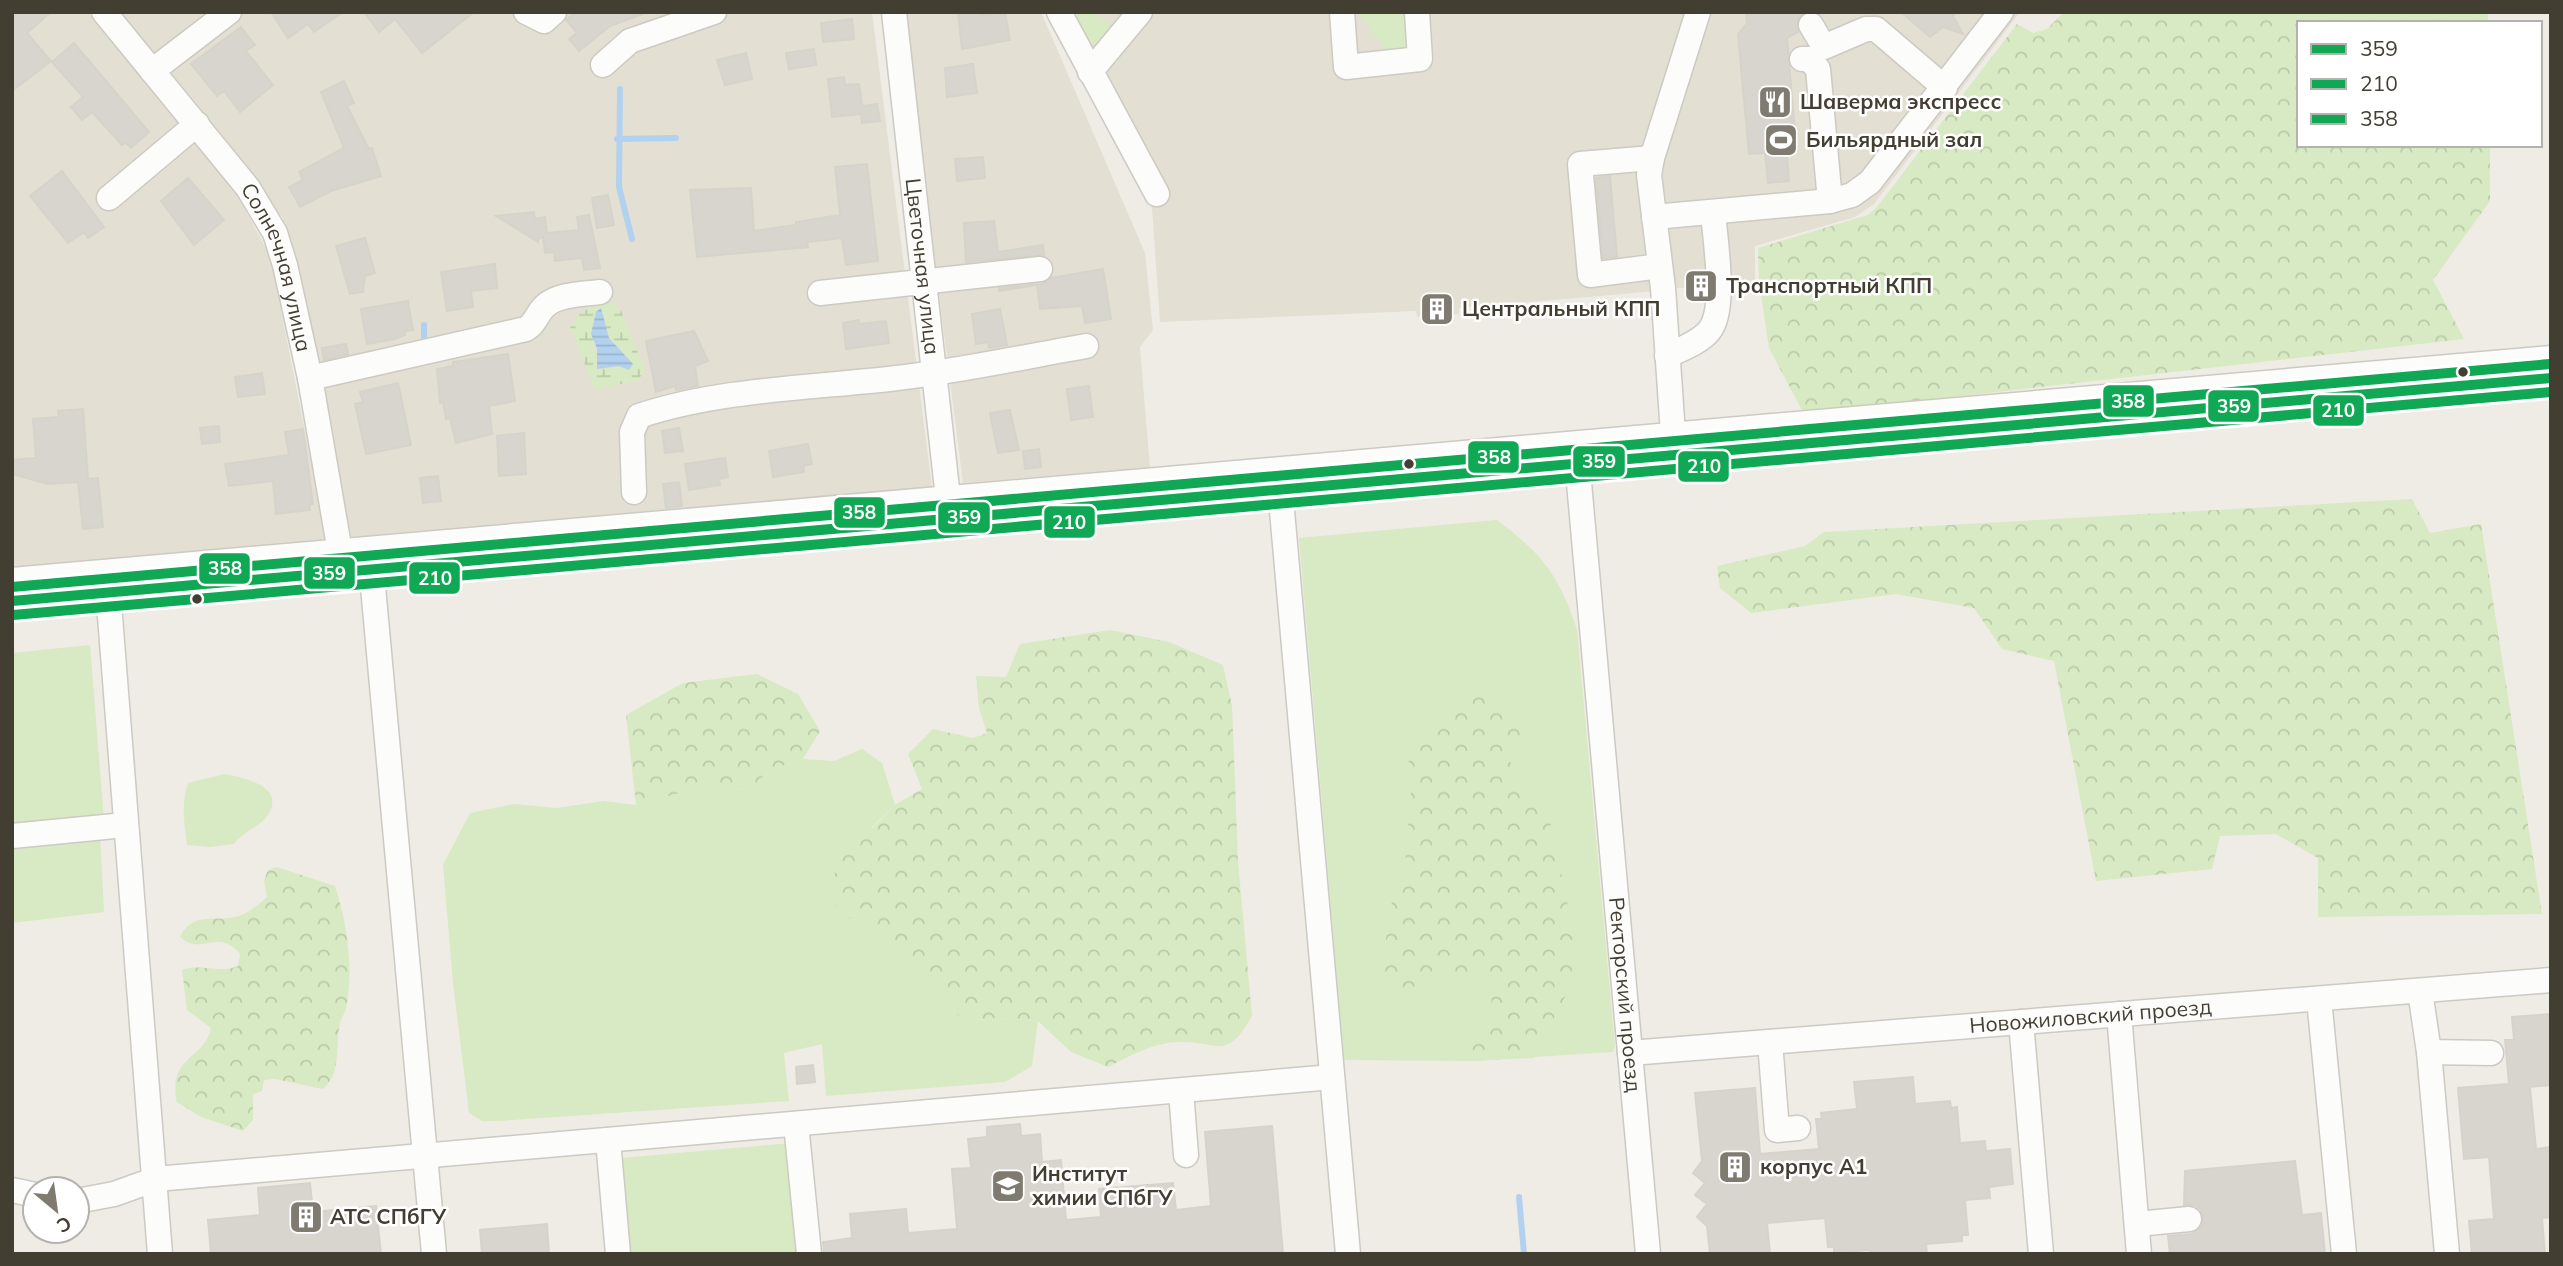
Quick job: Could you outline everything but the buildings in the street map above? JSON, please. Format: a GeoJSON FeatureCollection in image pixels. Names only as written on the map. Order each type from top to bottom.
{"type":"FeatureCollection","features":[{"type":"Feature","properties":{"kind":"street","name":"Солнечная улица"},"geometry":{"type":"LineString","coordinates":[[104,12],[248,188],[275,233],[285,265],[310,378],[342,562]]}},
{"type":"Feature","properties":{"kind":"street"},"geometry":{"type":"LineString","coordinates":[[152,71],[229,12]]}},
{"type":"Feature","properties":{"kind":"street"},"geometry":{"type":"LineString","coordinates":[[526,12],[544,21],[554,12]]}},
{"type":"Feature","properties":{"kind":"street"},"geometry":{"type":"LineString","coordinates":[[603,65],[630,41],[714,12]]}},
{"type":"Feature","properties":{"kind":"street","name":"Цветочная улица"},"geometry":{"type":"LineString","coordinates":[[894,12],[950,509]]}},
{"type":"Feature","properties":{"kind":"street"},"geometry":{"type":"LineString","coordinates":[[1059,12],[1157,194]]}},
{"type":"Feature","properties":{"kind":"street"},"geometry":{"type":"LineString","coordinates":[[1090,72],[1140,12]]}},
{"type":"Feature","properties":{"kind":"street"},"geometry":{"type":"LineString","coordinates":[[1342,12],[1346,68],[1420,59],[1417,12]]}},
{"type":"Feature","properties":{"kind":"street"},"geometry":{"type":"LineString","coordinates":[[1654,217],[1830,201],[1852,195],[1870,182],[1945,89],[2001,12]]}},
{"type":"Feature","properties":{"kind":"street"},"geometry":{"type":"LineString","coordinates":[[1674,446],[1660,266],[1649,175],[1693,15]]}},
{"type":"Feature","properties":{"kind":"street"},"geometry":{"type":"LineString","coordinates":[[1811,25],[1824,47],[1867,29],[1876,29],[1945,89]]}},
{"type":"Feature","properties":{"kind":"street"},"geometry":{"type":"LineString","coordinates":[[1802,59],[1809,58],[1818,69],[1830,201]]}},
{"type":"Feature","properties":{"kind":"street"},"geometry":{"type":"LineString","coordinates":[[109,198],[197,124]]}},
{"type":"Feature","properties":{"kind":"street"},"geometry":{"type":"LineString","coordinates":[[1652,158],[1580,164],[1590,275],[1660,266]]}},
{"type":"Feature","properties":{"kind":"street"},"geometry":{"type":"LineString","coordinates":[[1667,356],[1699,340],[1711,329],[1717,311],[1713,212]]}},
{"type":"Feature","properties":{"kind":"street"},"geometry":{"type":"LineString","coordinates":[[820,293],[1040,269]]}},
{"type":"Feature","properties":{"kind":"street"},"geometry":{"type":"LineString","coordinates":[[310,378],[526,329],[535,324],[542,308],[550,302],[600,292]]}},
{"type":"Feature","properties":{"kind":"street"},"geometry":{"type":"LineString","coordinates":[[634,492],[632,432],[639,416],[660,409],[744,395],[933,373],[1086,346]]}},
{"type":"Feature","properties":{"kind":"street"},"geometry":{"type":"LineString","coordinates":[[1674,446],[2551,358]]}},
{"type":"Feature","properties":{"kind":"street"},"geometry":{"type":"LineString","coordinates":[[12,580],[107,582],[1577,454],[2551,378]]}},
{"type":"Feature","properties":{"kind":"street","name":"Ректорский проезд"},"geometry":{"type":"LineString","coordinates":[[1577,454],[1648,1254]]}},
{"type":"Feature","properties":{"kind":"street"},"geometry":{"type":"LineString","coordinates":[[1279,480],[1348,1254]]}},
{"type":"Feature","properties":{"kind":"street"},"geometry":{"type":"LineString","coordinates":[[371,560],[434,1254]]}},
{"type":"Feature","properties":{"kind":"street"},"geometry":{"type":"LineString","coordinates":[[12,601],[107,582]]}},
{"type":"Feature","properties":{"kind":"street"},"geometry":{"type":"LineString","coordinates":[[107,582],[160,1254]]}},
{"type":"Feature","properties":{"kind":"street"},"geometry":{"type":"LineString","coordinates":[[12,836],[125,825]]}},
{"type":"Feature","properties":{"kind":"street","name":"Новожиловский проезд"},"geometry":{"type":"LineString","coordinates":[[1630,1053],[2551,980]]}},
{"type":"Feature","properties":{"kind":"street"},"geometry":{"type":"LineString","coordinates":[[2420,991],[2429,1052],[2447,1254]]}},
{"type":"Feature","properties":{"kind":"street"},"geometry":{"type":"LineString","coordinates":[[2319,999],[2344,1254]]}},
{"type":"Feature","properties":{"kind":"street"},"geometry":{"type":"LineString","coordinates":[[2119,1014],[2140,1254]]}},
{"type":"Feature","properties":{"kind":"street"},"geometry":{"type":"LineString","coordinates":[[2021,1022],[2041,1254]]}},
{"type":"Feature","properties":{"kind":"street"},"geometry":{"type":"LineString","coordinates":[[1770,1041],[1777,1130],[1798,1128]]}},
{"type":"Feature","properties":{"kind":"street"},"geometry":{"type":"LineString","coordinates":[[2429,1052],[2491,1053]]}},
{"type":"Feature","properties":{"kind":"street"},"geometry":{"type":"LineString","coordinates":[[91,1198],[114,1194],[156,1179],[1332,1077]]}},
{"type":"Feature","properties":{"kind":"street"},"geometry":{"type":"LineString","coordinates":[[1181,1091],[1186,1155]]}},
{"type":"Feature","properties":{"kind":"street"},"geometry":{"type":"LineString","coordinates":[[796,1124],[808,1254]]}},
{"type":"Feature","properties":{"kind":"street"},"geometry":{"type":"LineString","coordinates":[[608,1140],[618,1254]]}},
{"type":"Feature","properties":{"kind":"street"},"geometry":{"type":"LineString","coordinates":[[2137,1224],[2189,1219]]}},
{"type":"Feature","properties":{"kind":"shaded area"},"geometry":{"type":"Polygon","coordinates":[[[12,12],[88,12],[235,191],[270,256],[327,541],[12,568],[12,12]]]}},
{"type":"Feature","properties":{"kind":"shaded area"},"geometry":{"type":"Polygon","coordinates":[[[111,12],[872,12],[932,488],[352,540],[283,218],[111,12]]]}},
{"type":"Feature","properties":{"kind":"shaded area"},"geometry":{"type":"Polygon","coordinates":[[[903,12],[1041,12],[1145,253],[1153,330],[1140,347],[1150,468],[963,483],[903,12]]]}},
{"type":"Feature","properties":{"kind":"shaded area"},"geometry":{"type":"Polygon","coordinates":[[[1051,12],[2020,12],[1874,204],[1855,217],[1755,246],[1755,280],[1694,293],[1693,288],[1663,288],[1657,291],[1459,308],[1459,314],[1417,317],[1416,311],[1160,322],[1152,208],[1051,12]]]}},
{"type":"Feature","properties":{"kind":"green space"},"geometry":{"type":"Polygon","coordinates":[[[1068,12],[1094,12],[1117,31],[1107,39],[1092,44],[1082,37],[1068,12]]]}},
{"type":"Feature","properties":{"kind":"green space"},"geometry":{"type":"Polygon","coordinates":[[[1358,12],[1406,12],[1408,51],[1387,53],[1358,12]]]}},
{"type":"Feature","properties":{"kind":"green space"},"geometry":{"type":"Polygon","coordinates":[[[2064,12],[2488,12],[2488,21],[2297,21],[2297,147],[2490,147],[2490,201],[2433,280],[2464,339],[1804,414],[1769,348],[1759,281],[1758,248],[1868,215],[1877,207],[2017,24],[2033,33],[2047,29],[2064,12]]]}},
{"type":"Feature","properties":{"kind":"green space"},"geometry":{"type":"Polygon","coordinates":[[[603,304],[614,304],[621,311],[645,370],[638,380],[595,390],[570,328],[580,312],[603,304]],[[602,312],[593,332],[597,369],[619,366],[622,351],[609,338],[602,312]]]}},
{"type":"Feature","properties":{"kind":"green space"},"geometry":{"type":"Polygon","coordinates":[[[2412,499],[2430,533],[2481,524],[2542,914],[2318,917],[2318,858],[2276,834],[2220,836],[2212,869],[2096,881],[2054,661],[2002,649],[1974,608],[1896,594],[1751,613],[1720,588],[1717,566],[1805,546],[1824,532],[2412,499]]]}},
{"type":"Feature","properties":{"kind":"green space"},"geometry":{"type":"Polygon","coordinates":[[[1497,520],[1526,544],[1548,568],[1556,580],[1577,630],[1615,1046],[1613,1052],[1472,1061],[1344,1060],[1299,538],[1497,520]]]}},
{"type":"Feature","properties":{"kind":"green space"},"geometry":{"type":"Polygon","coordinates":[[[1110,630],[1169,642],[1223,665],[1232,705],[1238,861],[1252,1016],[1243,1030],[1228,1044],[1161,1044],[1108,1067],[1071,1052],[1038,1021],[999,1018],[963,1021],[910,956],[881,927],[842,916],[829,892],[839,862],[895,805],[922,789],[908,754],[933,729],[973,738],[987,733],[979,708],[976,676],[1006,677],[1020,644],[1110,630]]]}},
{"type":"Feature","properties":{"kind":"green space"},"geometry":{"type":"Polygon","coordinates":[[[90,645],[104,820],[12,827],[12,653],[90,645]]]}},
{"type":"Feature","properties":{"kind":"green space"},"geometry":{"type":"Polygon","coordinates":[[[757,674],[798,694],[820,731],[803,759],[770,770],[750,789],[729,790],[708,785],[636,805],[626,715],[683,683],[757,674]]]}},
{"type":"Feature","properties":{"kind":"green space"},"geometry":{"type":"Polygon","coordinates":[[[1484,690],[1523,713],[1532,742],[1521,749],[1506,748],[1513,771],[1550,821],[1574,933],[1571,986],[1547,1031],[1542,1050],[1533,1058],[1472,1061],[1462,1046],[1474,1029],[1489,1019],[1493,989],[1483,972],[1440,974],[1405,991],[1384,984],[1382,970],[1390,908],[1405,864],[1411,793],[1408,752],[1418,736],[1443,722],[1459,694],[1484,690]]]}},
{"type":"Feature","properties":{"kind":"green space"},"geometry":{"type":"Polygon","coordinates":[[[862,749],[882,763],[895,805],[872,827],[842,916],[881,927],[910,956],[963,1021],[999,1018],[1038,1021],[1032,1066],[1005,1082],[826,1096],[822,1044],[784,1053],[789,1101],[498,1121],[482,1121],[469,1113],[453,983],[443,865],[470,813],[514,804],[556,808],[604,801],[636,805],[708,785],[729,790],[750,789],[770,770],[803,759],[834,761],[862,749]]]}},
{"type":"Feature","properties":{"kind":"green space"},"geometry":{"type":"Polygon","coordinates":[[[225,774],[252,781],[267,790],[272,797],[268,815],[234,844],[210,847],[187,845],[184,806],[188,783],[225,774]]]}},
{"type":"Feature","properties":{"kind":"green space"},"geometry":{"type":"Polygon","coordinates":[[[100,836],[104,912],[12,923],[12,843],[100,836]]]}},
{"type":"Feature","properties":{"kind":"green space"},"geometry":{"type":"Polygon","coordinates":[[[277,867],[335,886],[348,946],[348,994],[340,1023],[335,1067],[329,1083],[323,1089],[275,1079],[264,1080],[262,1091],[253,1094],[253,1120],[243,1131],[201,1117],[177,1102],[177,1075],[188,1059],[202,1046],[211,1028],[187,1010],[182,970],[231,968],[238,966],[240,954],[224,943],[195,944],[180,937],[185,929],[199,920],[231,918],[254,908],[267,897],[264,880],[268,870],[277,867]]]}},
{"type":"Feature","properties":{"kind":"green space"},"geometry":{"type":"Polygon","coordinates":[[[792,1143],[803,1254],[626,1254],[620,1158],[792,1143]]]}},
{"type":"Feature","properties":{"kind":"water"},"geometry":{"type":"Polygon","coordinates":[[[601,308],[609,338],[633,364],[629,370],[619,366],[597,369],[597,348],[591,334],[596,312],[601,308]]]}},
{"type":"Feature","properties":{"kind":"waterway"},"geometry":{"type":"LineString","coordinates":[[620,89],[619,187],[632,239]]}},
{"type":"Feature","properties":{"kind":"waterway"},"geometry":{"type":"LineString","coordinates":[[617,139],[676,138]]}},
{"type":"Feature","properties":{"kind":"waterway"},"geometry":{"type":"LineString","coordinates":[[424,325],[424,343],[429,342]]}},
{"type":"Feature","properties":{"kind":"waterway"},"geometry":{"type":"LineString","coordinates":[[1519,1197],[1524,1254]]}},
{"type":"Feature","properties":{"kind":"transit line","name":"358"},"geometry":{"type":"LineString","coordinates":[[12,587],[2550,364]]}},
{"type":"Feature","properties":{"kind":"transit line","name":"359"},"geometry":{"type":"LineString","coordinates":[[12,601],[2551,378]]}},
{"type":"Feature","properties":{"kind":"transit line","name":"210"},"geometry":{"type":"LineString","coordinates":[[13,615],[2551,392]]}},
{"type":"Feature","properties":{"kind":"place","name":"Шаверма экспресс"},"geometry":{"type":"Point","coordinates":[1775,102]}},
{"type":"Feature","properties":{"kind":"place","name":"Бильярдный зал"},"geometry":{"type":"Point","coordinates":[1781,140]}},
{"type":"Feature","properties":{"kind":"place","name":"Транспортный КПП"},"geometry":{"type":"Point","coordinates":[1701,286]}},
{"type":"Feature","properties":{"kind":"place","name":"Центральный КПП"},"geometry":{"type":"Point","coordinates":[1437,309]}},
{"type":"Feature","properties":{"kind":"place","name":"корпус А1"},"geometry":{"type":"Point","coordinates":[1735,1167]}},
{"type":"Feature","properties":{"kind":"place","name":"Институт химии СПбГУ"},"geometry":{"type":"Point","coordinates":[1008,1186]}},
{"type":"Feature","properties":{"kind":"place","name":"АТС СПбГУ"},"geometry":{"type":"Point","coordinates":[306,1217]}}]}
